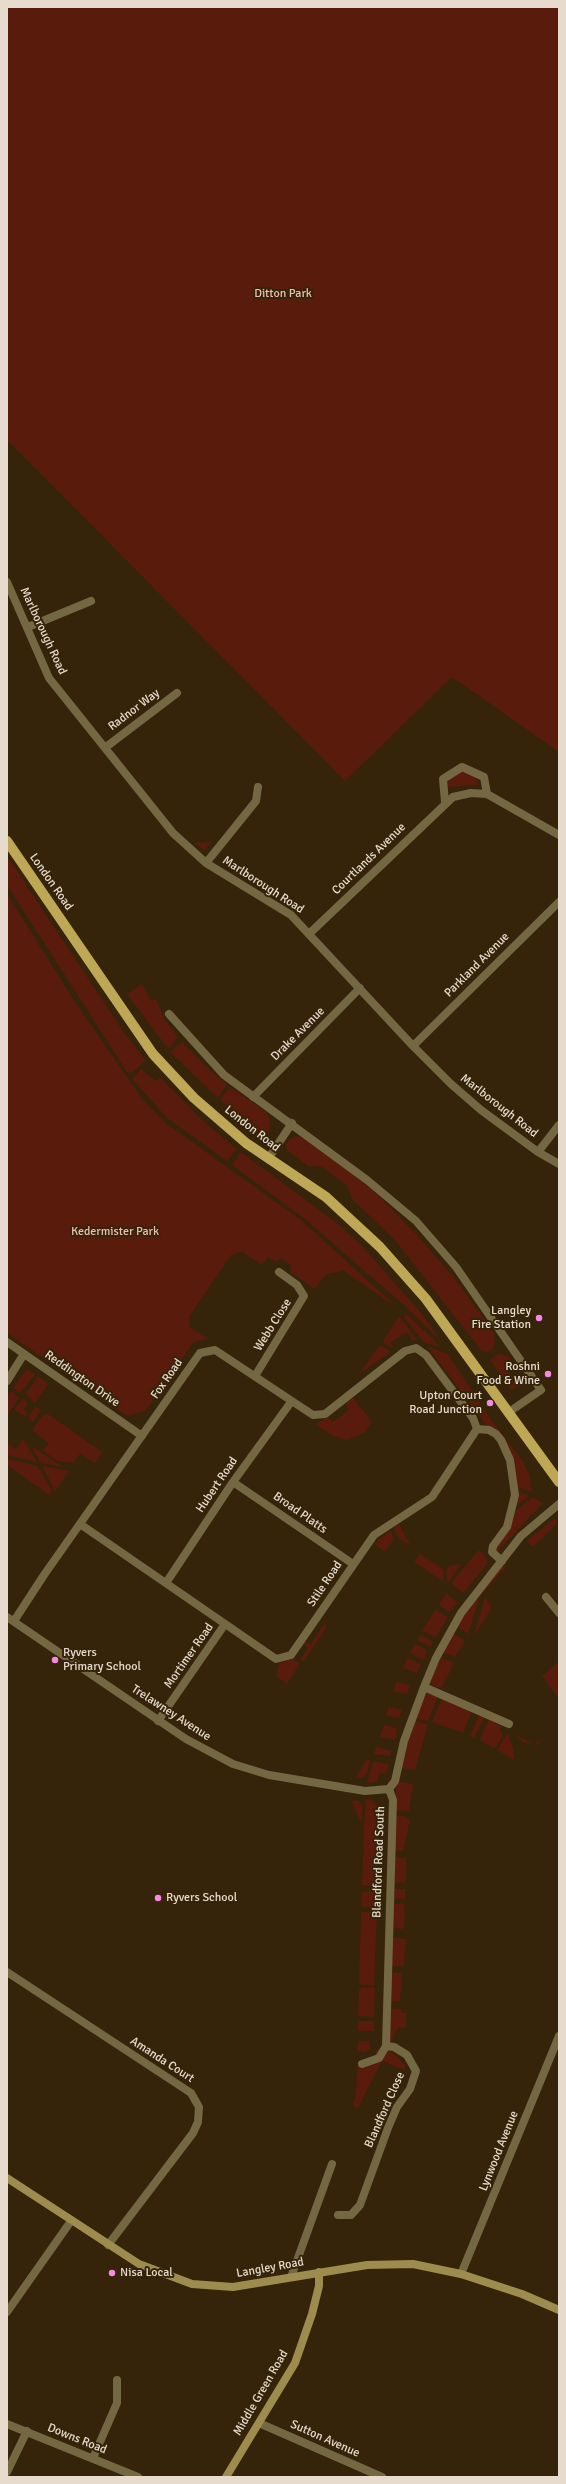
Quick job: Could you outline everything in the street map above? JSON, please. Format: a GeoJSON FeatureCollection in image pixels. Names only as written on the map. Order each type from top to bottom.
{"type":"FeatureCollection","features":[{"type":"Feature","properties":{"kind":"main road","name":"London Road"},"geometry":{"type":"LineString","coordinates":[[7,841],[153,1054],[194,1098],[246,1143],[326,1197],[380,1247],[426,1299],[559,1482]]}},
{"type":"Feature","properties":{"kind":"street","name":"Marlborough Road"},"geometry":{"type":"LineString","coordinates":[[7,582],[28,627],[49,678],[106,747],[173,833],[206,863],[291,915],[310,933],[412,1046],[481,1110],[538,1152],[559,1164]]}},
{"type":"Feature","properties":{"kind":"street"},"geometry":{"type":"LineString","coordinates":[[28,627],[91,601]]}},
{"type":"Feature","properties":{"kind":"street","name":"Radnor Way"},"geometry":{"type":"LineString","coordinates":[[106,747],[177,693]]}},
{"type":"Feature","properties":{"kind":"street"},"geometry":{"type":"LineString","coordinates":[[445,802],[443,779],[462,768],[484,777],[487,794]]}},
{"type":"Feature","properties":{"kind":"street"},"geometry":{"type":"LineString","coordinates":[[206,863],[256,801],[258,787]]}},
{"type":"Feature","properties":{"kind":"street","name":"Courtlands Avenue"},"geometry":{"type":"LineString","coordinates":[[310,933],[445,802],[453,796],[471,793],[487,794],[559,836]]}},
{"type":"Feature","properties":{"kind":"street","name":"Parkland Avenue"},"geometry":{"type":"LineString","coordinates":[[412,1046],[559,902]]}},
{"type":"Feature","properties":{"kind":"street","name":"Drake Avenue"},"geometry":{"type":"LineString","coordinates":[[253,1097],[360,988]]}},
{"type":"Feature","properties":{"kind":"street"},"geometry":{"type":"LineString","coordinates":[[169,1014],[224,1075],[253,1097],[292,1123],[367,1180],[416,1221],[456,1267],[541,1390],[509,1412]]}},
{"type":"Feature","properties":{"kind":"street"},"geometry":{"type":"LineString","coordinates":[[268,1159],[292,1123]]}},
{"type":"Feature","properties":{"kind":"street"},"geometry":{"type":"LineString","coordinates":[[538,1152],[559,1125]]}},
{"type":"Feature","properties":{"kind":"street","name":"Webb Close"},"geometry":{"type":"LineString","coordinates":[[255,1376],[304,1296],[297,1284],[279,1272]]}},
{"type":"Feature","properties":{"kind":"street","name":"Reddington Drive"},"geometry":{"type":"LineString","coordinates":[[7,1342],[142,1436]]}},
{"type":"Feature","properties":{"kind":"street","name":"Fox Road"},"geometry":{"type":"LineString","coordinates":[[10,1619],[80,1524],[200,1353],[215,1350],[291,1402],[313,1415],[325,1414],[406,1351],[416,1348],[426,1354],[473,1418],[477,1429]]}},
{"type":"Feature","properties":{"kind":"street"},"geometry":{"type":"LineString","coordinates":[[7,1382],[24,1354]]}},
{"type":"Feature","properties":{"kind":"street","name":"Hubert Road"},"geometry":{"type":"LineString","coordinates":[[166,1583],[233,1482],[291,1402]]}},
{"type":"Feature","properties":{"kind":"street"},"geometry":{"type":"LineString","coordinates":[[477,1429],[480,1428],[496,1434],[501,1440],[510,1460],[515,1495],[507,1527],[493,1546],[492,1552],[502,1561]]}},
{"type":"Feature","properties":{"kind":"street","name":"Stile Road"},"geometry":{"type":"LineString","coordinates":[[80,1524],[276,1659],[291,1655],[374,1535],[432,1497],[477,1429]]}},
{"type":"Feature","properties":{"kind":"street","name":"Broad Platts"},"geometry":{"type":"LineString","coordinates":[[233,1482],[353,1564]]}},
{"type":"Feature","properties":{"kind":"street","name":"Blandford Road South"},"geometry":{"type":"LineString","coordinates":[[386,2046],[393,1800],[389,1789],[395,1781],[404,1741],[436,1658],[461,1613],[521,1536],[559,1504]]}},
{"type":"Feature","properties":{"kind":"street"},"geometry":{"type":"LineString","coordinates":[[546,1597],[559,1613]]}},
{"type":"Feature","properties":{"kind":"street","name":"Trelawney Avenue"},"geometry":{"type":"LineString","coordinates":[[10,1619],[158,1721],[186,1739],[234,1764],[262,1773],[365,1791],[389,1789]]}},
{"type":"Feature","properties":{"kind":"street","name":"Mortimer Road"},"geometry":{"type":"LineString","coordinates":[[158,1721],[225,1624]]}},
{"type":"Feature","properties":{"kind":"street"},"geometry":{"type":"LineString","coordinates":[[424,1687],[509,1724]]}},
{"type":"Feature","properties":{"kind":"street","name":"Amanda Court"},"geometry":{"type":"LineString","coordinates":[[7,1972],[191,2093],[199,2108],[198,2122],[193,2133],[108,2245]]}},
{"type":"Feature","properties":{"kind":"street","name":"Lynwood Avenue"},"geometry":{"type":"LineString","coordinates":[[461,2274],[559,2036]]}},
{"type":"Feature","properties":{"kind":"street"},"geometry":{"type":"LineString","coordinates":[[362,2064],[379,2058],[386,2046]]}},
{"type":"Feature","properties":{"kind":"street","name":"Blandford Close"},"geometry":{"type":"LineString","coordinates":[[338,2215],[351,2215],[360,2206],[388,2128],[397,2107],[410,2089],[416,2071],[407,2055],[394,2047],[386,2046]]}},
{"type":"Feature","properties":{"kind":"street"},"geometry":{"type":"LineString","coordinates":[[291,2277],[332,2164]]}},
{"type":"Feature","properties":{"kind":"street","name":"Langley Road"},"geometry":{"type":"LineString","coordinates":[[7,2178],[139,2264],[192,2284],[233,2287],[367,2264],[413,2264],[461,2274],[522,2294],[559,2310]]}},
{"type":"Feature","properties":{"kind":"street"},"geometry":{"type":"LineString","coordinates":[[7,2312],[71,2221]]}},
{"type":"Feature","properties":{"kind":"street","name":"Middle Green Road"},"geometry":{"type":"LineString","coordinates":[[226,2477],[295,2363],[312,2314],[319,2286],[319,2272]]}},
{"type":"Feature","properties":{"kind":"street"},"geometry":{"type":"LineString","coordinates":[[93,2458],[117,2403],[117,2380]]}},
{"type":"Feature","properties":{"kind":"street","name":"Sutton Avenue"},"geometry":{"type":"LineString","coordinates":[[259,2423],[382,2477]]}},
{"type":"Feature","properties":{"kind":"street","name":"Downs Road"},"geometry":{"type":"LineString","coordinates":[[7,2424],[138,2477]]}},
{"type":"Feature","properties":{"kind":"street"},"geometry":{"type":"LineString","coordinates":[[7,2472],[27,2431]]}},
{"type":"Feature","properties":{"kind":"green space","name":"Ditton Park"},"geometry":{"type":"Polygon","coordinates":[[[7,7],[559,7],[559,752],[452,677],[345,781],[7,440],[7,7]]]}},
{"type":"Feature","properties":{"kind":"green space"},"geometry":{"type":"Polygon","coordinates":[[[457,770],[474,774],[478,785],[447,787],[450,774],[457,770]]]}},
{"type":"Feature","properties":{"kind":"green space"},"geometry":{"type":"Polygon","coordinates":[[[212,842],[204,850],[194,843],[212,842]]]}},
{"type":"Feature","properties":{"kind":"green space"},"geometry":{"type":"Polygon","coordinates":[[[7,856],[123,1031],[146,1061],[131,1073],[127,1072],[7,885],[7,856]]]}},
{"type":"Feature","properties":{"kind":"green space","name":"Kedermister Park"},"geometry":{"type":"Polygon","coordinates":[[[7,894],[75,1002],[143,1100],[167,1124],[301,1220],[399,1309],[344,1271],[326,1274],[315,1289],[290,1272],[291,1265],[281,1258],[276,1262],[268,1257],[262,1265],[242,1252],[231,1255],[189,1317],[190,1327],[208,1339],[194,1342],[145,1411],[127,1416],[7,1333],[7,894]]]}},
{"type":"Feature","properties":{"kind":"green space"},"geometry":{"type":"Polygon","coordinates":[[[142,984],[151,1001],[156,999],[165,1020],[178,1037],[168,1049],[127,994],[142,984]]]}},
{"type":"Feature","properties":{"kind":"green space"},"geometry":{"type":"Polygon","coordinates":[[[182,1042],[210,1070],[227,1084],[218,1098],[170,1052],[182,1042]]]}},
{"type":"Feature","properties":{"kind":"green space"},"geometry":{"type":"Polygon","coordinates":[[[141,1069],[156,1081],[161,1078],[204,1122],[237,1149],[227,1161],[167,1118],[132,1079],[141,1069]]]}},
{"type":"Feature","properties":{"kind":"green space"},"geometry":{"type":"Polygon","coordinates":[[[230,1087],[266,1112],[270,1121],[269,1132],[260,1134],[220,1100],[230,1087]]]}},
{"type":"Feature","properties":{"kind":"green space"},"geometry":{"type":"Polygon","coordinates":[[[296,1136],[303,1137],[325,1151],[378,1195],[418,1236],[456,1280],[494,1333],[495,1344],[491,1350],[486,1352],[481,1350],[394,1239],[353,1200],[347,1186],[322,1167],[308,1166],[287,1150],[286,1145],[289,1139],[296,1136]]]}},
{"type":"Feature","properties":{"kind":"green space"},"geometry":{"type":"Polygon","coordinates":[[[241,1152],[342,1227],[364,1248],[422,1314],[442,1342],[405,1306],[306,1220],[232,1165],[241,1152]]]}},
{"type":"Feature","properties":{"kind":"green space"},"geometry":{"type":"Polygon","coordinates":[[[406,1314],[439,1346],[425,1343],[404,1318],[406,1314]]]}},
{"type":"Feature","properties":{"kind":"green space"},"geometry":{"type":"Polygon","coordinates":[[[398,1318],[401,1318],[417,1340],[411,1340],[410,1333],[404,1334],[390,1343],[394,1349],[383,1343],[384,1339],[398,1318]]]}},
{"type":"Feature","properties":{"kind":"green space"},"geometry":{"type":"Polygon","coordinates":[[[380,1345],[391,1352],[360,1373],[380,1345]]]}},
{"type":"Feature","properties":{"kind":"green space"},"geometry":{"type":"Polygon","coordinates":[[[427,1346],[448,1354],[492,1421],[522,1460],[529,1474],[532,1492],[516,1487],[510,1457],[427,1346]]]}},
{"type":"Feature","properties":{"kind":"green space"},"geometry":{"type":"Polygon","coordinates":[[[499,1353],[512,1358],[503,1364],[519,1386],[511,1390],[490,1360],[499,1353]]]}},
{"type":"Feature","properties":{"kind":"green space"},"geometry":{"type":"Polygon","coordinates":[[[27,1369],[35,1374],[20,1393],[13,1388],[27,1369]]]}},
{"type":"Feature","properties":{"kind":"green space"},"geometry":{"type":"Polygon","coordinates":[[[38,1376],[48,1384],[35,1403],[26,1394],[38,1376]]]}},
{"type":"Feature","properties":{"kind":"green space"},"geometry":{"type":"Polygon","coordinates":[[[11,1391],[19,1398],[7,1416],[7,1397],[11,1391]]]}},
{"type":"Feature","properties":{"kind":"green space"},"geometry":{"type":"Polygon","coordinates":[[[23,1398],[28,1403],[24,1410],[27,1412],[25,1416],[14,1410],[23,1398]]]}},
{"type":"Feature","properties":{"kind":"green space"},"geometry":{"type":"Polygon","coordinates":[[[353,1398],[372,1422],[364,1433],[347,1440],[331,1435],[315,1424],[328,1417],[333,1422],[349,1410],[345,1404],[353,1398]]]}},
{"type":"Feature","properties":{"kind":"green space"},"geometry":{"type":"Polygon","coordinates":[[[35,1407],[40,1409],[40,1412],[33,1422],[28,1418],[35,1407]]]}},
{"type":"Feature","properties":{"kind":"green space"},"geometry":{"type":"Polygon","coordinates":[[[48,1414],[102,1452],[95,1463],[80,1454],[73,1463],[57,1461],[42,1450],[49,1444],[32,1430],[43,1415],[48,1414]]]}},
{"type":"Feature","properties":{"kind":"green space"},"geometry":{"type":"Polygon","coordinates":[[[23,1439],[37,1462],[7,1455],[7,1443],[16,1449],[23,1439]]]}},
{"type":"Feature","properties":{"kind":"green space"},"geometry":{"type":"Polygon","coordinates":[[[30,1445],[63,1467],[41,1463],[30,1445]]]}},
{"type":"Feature","properties":{"kind":"green space"},"geometry":{"type":"Polygon","coordinates":[[[7,1459],[38,1466],[52,1491],[49,1495],[7,1465],[7,1459]]]}},
{"type":"Feature","properties":{"kind":"green space"},"geometry":{"type":"Polygon","coordinates":[[[42,1466],[69,1471],[55,1491],[42,1466]]]}},
{"type":"Feature","properties":{"kind":"green space"},"geometry":{"type":"Polygon","coordinates":[[[515,1490],[529,1496],[513,1509],[515,1490]]]}},
{"type":"Feature","properties":{"kind":"green space"},"geometry":{"type":"Polygon","coordinates":[[[532,1497],[543,1503],[497,1552],[492,1544],[512,1514],[532,1497]]]}},
{"type":"Feature","properties":{"kind":"green space"},"geometry":{"type":"Polygon","coordinates":[[[555,1518],[557,1523],[533,1547],[526,1541],[555,1518]]]}},
{"type":"Feature","properties":{"kind":"green space"},"geometry":{"type":"Polygon","coordinates":[[[399,1524],[410,1545],[399,1539],[393,1528],[399,1524]]]}},
{"type":"Feature","properties":{"kind":"green space"},"geometry":{"type":"Polygon","coordinates":[[[390,1531],[394,1539],[385,1552],[374,1543],[390,1531]]]}},
{"type":"Feature","properties":{"kind":"green space"},"geometry":{"type":"Polygon","coordinates":[[[479,1550],[487,1559],[487,1564],[463,1593],[451,1583],[479,1550]]]}},
{"type":"Feature","properties":{"kind":"green space"},"geometry":{"type":"Polygon","coordinates":[[[420,1554],[443,1569],[444,1582],[414,1562],[420,1554]]]}},
{"type":"Feature","properties":{"kind":"green space"},"geometry":{"type":"Polygon","coordinates":[[[502,1563],[506,1567],[481,1595],[479,1593],[502,1563]]]}},
{"type":"Feature","properties":{"kind":"green space"},"geometry":{"type":"Polygon","coordinates":[[[461,1564],[449,1582],[447,1581],[446,1572],[449,1566],[461,1564]]]}},
{"type":"Feature","properties":{"kind":"green space"},"geometry":{"type":"Polygon","coordinates":[[[446,1593],[457,1602],[450,1612],[439,1605],[446,1593]]]}},
{"type":"Feature","properties":{"kind":"green space"},"geometry":{"type":"Polygon","coordinates":[[[485,1597],[492,1608],[474,1636],[485,1597]]]}},
{"type":"Feature","properties":{"kind":"green space"},"geometry":{"type":"Polygon","coordinates":[[[475,1598],[479,1599],[468,1634],[456,1626],[475,1598]]]}},
{"type":"Feature","properties":{"kind":"green space"},"geometry":{"type":"Polygon","coordinates":[[[435,1610],[448,1617],[436,1637],[422,1631],[435,1610]]]}},
{"type":"Feature","properties":{"kind":"green space"},"geometry":{"type":"Polygon","coordinates":[[[324,1624],[327,1625],[326,1628],[304,1661],[300,1660],[308,1648],[302,1643],[304,1640],[310,1645],[324,1624]]]}},
{"type":"Feature","properties":{"kind":"green space"},"geometry":{"type":"Polygon","coordinates":[[[453,1633],[465,1641],[455,1657],[441,1652],[453,1633]]]}},
{"type":"Feature","properties":{"kind":"green space"},"geometry":{"type":"Polygon","coordinates":[[[420,1635],[433,1641],[431,1647],[417,1640],[420,1635]]]}},
{"type":"Feature","properties":{"kind":"green space"},"geometry":{"type":"Polygon","coordinates":[[[415,1644],[427,1650],[424,1660],[410,1653],[415,1644]]]}},
{"type":"Feature","properties":{"kind":"green space"},"geometry":{"type":"Polygon","coordinates":[[[290,1657],[300,1663],[287,1684],[276,1676],[279,1664],[290,1657]]]}},
{"type":"Feature","properties":{"kind":"green space"},"geometry":{"type":"Polygon","coordinates":[[[440,1657],[454,1663],[442,1687],[440,1688],[432,1685],[430,1681],[440,1657]]]}},
{"type":"Feature","properties":{"kind":"green space"},"geometry":{"type":"Polygon","coordinates":[[[407,1658],[421,1664],[417,1673],[403,1668],[407,1658]]]}},
{"type":"Feature","properties":{"kind":"green space"},"geometry":{"type":"Polygon","coordinates":[[[559,1661],[559,1699],[542,1676],[559,1661]]]}},
{"type":"Feature","properties":{"kind":"green space"},"geometry":{"type":"Polygon","coordinates":[[[397,1681],[410,1686],[407,1694],[393,1691],[397,1681]]]}},
{"type":"Feature","properties":{"kind":"green space"},"geometry":{"type":"Polygon","coordinates":[[[430,1693],[438,1697],[428,1721],[418,1719],[415,1717],[421,1697],[430,1693]]]}},
{"type":"Feature","properties":{"kind":"green space"},"geometry":{"type":"Polygon","coordinates":[[[442,1698],[470,1710],[471,1713],[463,1733],[432,1722],[442,1698]]]}},
{"type":"Feature","properties":{"kind":"green space"},"geometry":{"type":"Polygon","coordinates":[[[389,1707],[402,1710],[399,1718],[386,1715],[389,1707]]]}},
{"type":"Feature","properties":{"kind":"green space"},"geometry":{"type":"Polygon","coordinates":[[[480,1714],[485,1716],[474,1738],[470,1736],[480,1714]]]}},
{"type":"Feature","properties":{"kind":"green space"},"geometry":{"type":"Polygon","coordinates":[[[489,1718],[501,1727],[500,1731],[503,1736],[497,1746],[493,1748],[480,1740],[489,1718]]]}},
{"type":"Feature","properties":{"kind":"green space"},"geometry":{"type":"Polygon","coordinates":[[[413,1719],[428,1725],[415,1770],[399,1768],[413,1719]]]}},
{"type":"Feature","properties":{"kind":"green space"},"geometry":{"type":"Polygon","coordinates":[[[384,1725],[397,1728],[395,1740],[380,1737],[384,1725]]]}},
{"type":"Feature","properties":{"kind":"green space"},"geometry":{"type":"Polygon","coordinates":[[[508,1733],[513,1749],[515,1760],[497,1750],[508,1733]]]}},
{"type":"Feature","properties":{"kind":"green space"},"geometry":{"type":"Polygon","coordinates":[[[514,1733],[533,1745],[523,1742],[514,1733]]]}},
{"type":"Feature","properties":{"kind":"green space"},"geometry":{"type":"Polygon","coordinates":[[[539,1740],[540,1743],[534,1745],[539,1740]]]}},
{"type":"Feature","properties":{"kind":"green space"},"geometry":{"type":"Polygon","coordinates":[[[376,1747],[392,1751],[390,1756],[374,1754],[376,1747]]]}},
{"type":"Feature","properties":{"kind":"green space"},"geometry":{"type":"Polygon","coordinates":[[[366,1760],[370,1760],[367,1774],[361,1778],[356,1777],[366,1760]]]}},
{"type":"Feature","properties":{"kind":"green space"},"geometry":{"type":"Polygon","coordinates":[[[373,1761],[389,1764],[386,1773],[380,1773],[377,1782],[367,1783],[373,1761]]]}},
{"type":"Feature","properties":{"kind":"green space"},"geometry":{"type":"Polygon","coordinates":[[[397,1781],[413,1784],[409,1811],[393,1810],[397,1781]]]}},
{"type":"Feature","properties":{"kind":"green space"},"geometry":{"type":"Polygon","coordinates":[[[370,1798],[379,1808],[381,1821],[376,1886],[362,1885],[366,1800],[370,1798]]]}},
{"type":"Feature","properties":{"kind":"green space"},"geometry":{"type":"Polygon","coordinates":[[[351,1800],[359,1801],[363,1806],[361,1823],[351,1800]]]}},
{"type":"Feature","properties":{"kind":"green space"},"geometry":{"type":"Polygon","coordinates":[[[393,1816],[404,1816],[410,1820],[403,1851],[391,1850],[393,1816]]]}},
{"type":"Feature","properties":{"kind":"green space"},"geometry":{"type":"Polygon","coordinates":[[[391,1856],[406,1858],[406,1882],[390,1884],[391,1856]]]}},
{"type":"Feature","properties":{"kind":"green space"},"geometry":{"type":"Polygon","coordinates":[[[390,1889],[405,1889],[405,1899],[388,1898],[390,1889]]]}},
{"type":"Feature","properties":{"kind":"green space"},"geometry":{"type":"Polygon","coordinates":[[[362,1892],[379,1892],[378,1906],[361,1907],[362,1892]]]}},
{"type":"Feature","properties":{"kind":"green space"},"geometry":{"type":"Polygon","coordinates":[[[389,1904],[405,1904],[404,1929],[387,1928],[389,1904]]]}},
{"type":"Feature","properties":{"kind":"green space"},"geometry":{"type":"Polygon","coordinates":[[[361,1912],[377,1912],[374,1985],[361,1985],[359,1982],[361,1912]]]}},
{"type":"Feature","properties":{"kind":"green space"},"geometry":{"type":"Polygon","coordinates":[[[388,1937],[406,1939],[404,1966],[388,1966],[388,1937]]]}},
{"type":"Feature","properties":{"kind":"green space"},"geometry":{"type":"Polygon","coordinates":[[[387,1973],[402,1973],[400,2001],[386,2001],[387,1973]]]}},
{"type":"Feature","properties":{"kind":"green space"},"geometry":{"type":"Polygon","coordinates":[[[362,1987],[375,1988],[374,2017],[358,2016],[359,1990],[362,1987]]]}},
{"type":"Feature","properties":{"kind":"green space"},"geometry":{"type":"Polygon","coordinates":[[[386,2008],[401,2009],[401,2012],[406,2013],[406,2028],[398,2027],[391,2043],[387,2038],[386,2008]]]}},
{"type":"Feature","properties":{"kind":"green space"},"geometry":{"type":"Polygon","coordinates":[[[358,2021],[374,2021],[374,2031],[358,2031],[358,2021]]]}},
{"type":"Feature","properties":{"kind":"green space"},"geometry":{"type":"Polygon","coordinates":[[[358,2041],[369,2041],[370,2049],[365,2052],[357,2051],[358,2041]]]}},
{"type":"Feature","properties":{"kind":"green space"},"geometry":{"type":"Polygon","coordinates":[[[377,2049],[390,2051],[398,2057],[405,2065],[405,2070],[382,2061],[358,2108],[353,2106],[356,2094],[357,2066],[367,2065],[374,2058],[377,2049]]]}},
{"type":"Feature","properties":{"kind":"place","name":"Langley Fire Station"},"geometry":{"type":"Point","coordinates":[539,1318]}},
{"type":"Feature","properties":{"kind":"place","name":"Roshni Food & Wine"},"geometry":{"type":"Point","coordinates":[548,1374]}},
{"type":"Feature","properties":{"kind":"place","name":"Upton Court Road Junction"},"geometry":{"type":"Point","coordinates":[490,1403]}},
{"type":"Feature","properties":{"kind":"place","name":"Ryvers Primary School"},"geometry":{"type":"Point","coordinates":[55,1660]}},
{"type":"Feature","properties":{"kind":"place","name":"Ryvers School"},"geometry":{"type":"Point","coordinates":[158,1898]}},
{"type":"Feature","properties":{"kind":"place","name":"Nisa Local"},"geometry":{"type":"Point","coordinates":[112,2273]}}]}
